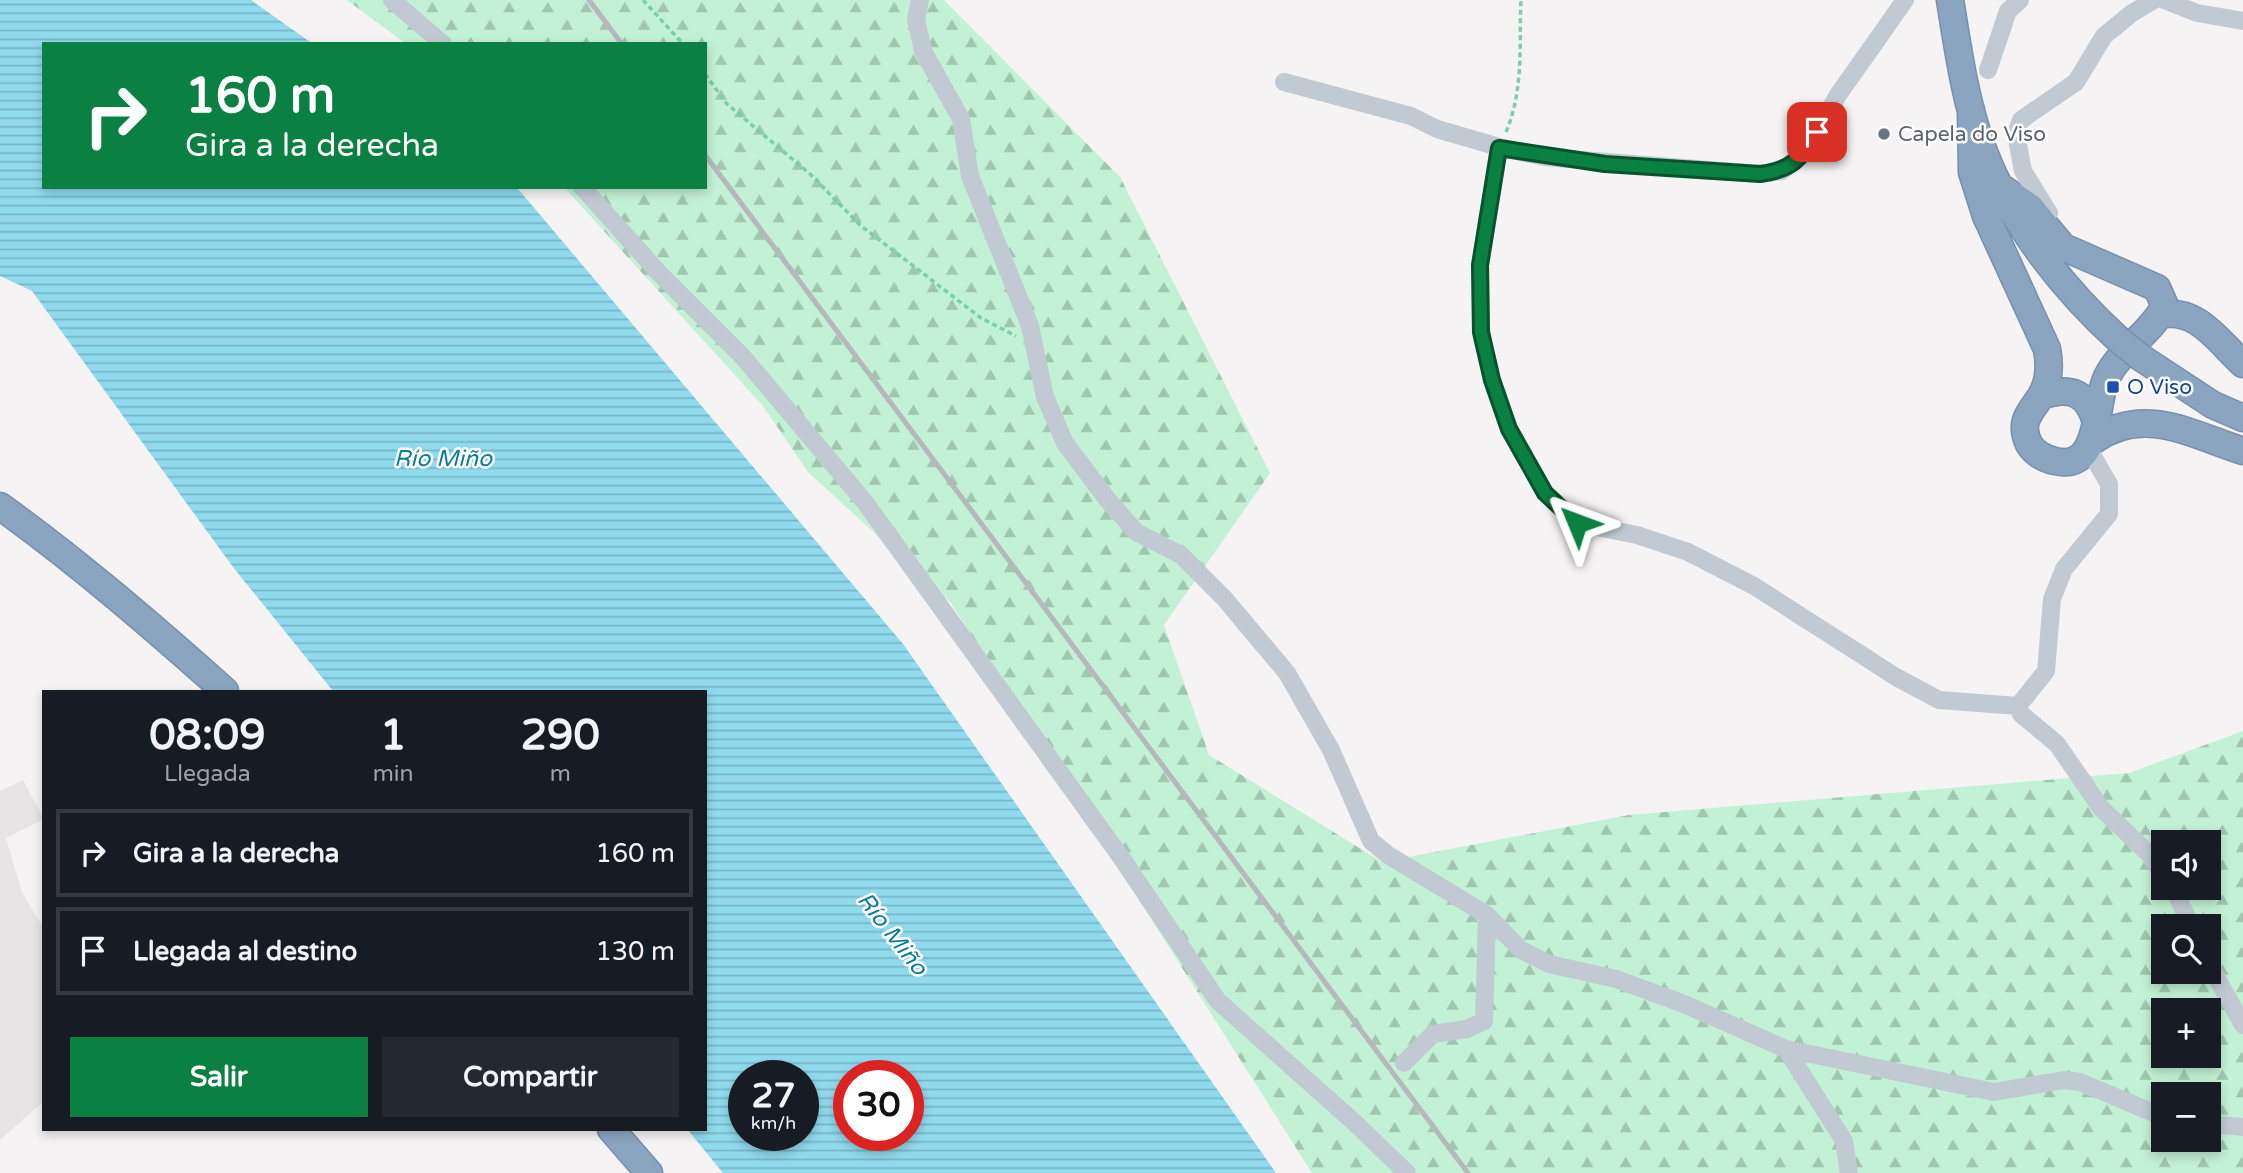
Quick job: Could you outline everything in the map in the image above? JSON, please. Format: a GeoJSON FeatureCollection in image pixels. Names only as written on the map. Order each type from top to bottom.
{"type":"FeatureCollection","features":[{"type":"Feature","properties":{"kind":"highway"},"geometry":{"type":"LineString","coordinates":[[1950,0],[1971,110],[1983,148],[2015,214],[2081,305],[2118,339],[2140,357],[2213,405],[2243,418]]}},
{"type":"Feature","properties":{"kind":"highway"},"geometry":{"type":"LineString","coordinates":[[1971,110],[1972,172],[2015,284],[2047,349],[2053,394]]}},
{"type":"Feature","properties":{"kind":"highway"},"geometry":{"type":"LineString","coordinates":[[2001,188],[2030,207],[2063,247],[2157,288],[2162,311]]}},
{"type":"Feature","properties":{"kind":"highway"},"geometry":{"type":"LineString","coordinates":[[2162,311],[2188,315],[2243,364]]}},
{"type":"Feature","properties":{"kind":"highway"},"geometry":{"type":"LineString","coordinates":[[2093,437],[2099,397],[2108,374],[2162,311]]}},
{"type":"Feature","properties":{"kind":"highway"},"geometry":{"type":"LineString","coordinates":[[2108,374],[2053,394],[2029,409],[2025,425],[2029,444],[2041,456],[2057,462],[2070,461],[2093,437],[2142,421],[2158,423],[2243,451]]}},
{"type":"Feature","properties":{"kind":"highway"},"geometry":{"type":"LineString","coordinates":[[2053,394],[2081,397],[2092,409],[2093,437]]}},
{"type":"Feature","properties":{"kind":"highway"},"geometry":{"type":"LineString","coordinates":[[0,506],[65,553],[224,690]]}},
{"type":"Feature","properties":{"kind":"highway"},"geometry":{"type":"LineString","coordinates":[[0,515],[65,553]]}},
{"type":"Feature","properties":{"kind":"highway"},"geometry":{"type":"LineString","coordinates":[[613,1131],[649,1173]]}},
{"type":"Feature","properties":{"kind":"street"},"geometry":{"type":"LineString","coordinates":[[392,0],[441,42]]}},
{"type":"Feature","properties":{"kind":"street"},"geometry":{"type":"LineString","coordinates":[[920,0],[916,19],[923,51],[961,119],[970,176],[984,216],[1016,287],[1045,397],[1065,443],[1136,532],[1181,555],[1224,598],[1287,673],[1331,750],[1371,841],[1388,855],[1487,915],[1521,950],[1549,964],[1616,979],[1746,1029],[1786,1049],[1993,1092],[2064,1080],[2080,1082],[2151,1112]]}},
{"type":"Feature","properties":{"kind":"street"},"geometry":{"type":"LineString","coordinates":[[1284,82],[1411,116],[1437,129],[1499,148],[1605,164],[1725,173],[1782,171],[1807,150],[1838,95],[1905,0]]}},
{"type":"Feature","properties":{"kind":"street"},"geometry":{"type":"LineString","coordinates":[[1988,69],[2008,11],[2020,0]]}},
{"type":"Feature","properties":{"kind":"street"},"geometry":{"type":"LineString","coordinates":[[2154,0],[2104,36],[2076,82],[2021,121],[2016,134],[2022,171],[2059,228],[2076,247],[2089,254],[2144,269],[2161,282],[2162,311]]}},
{"type":"Feature","properties":{"kind":"street"},"geometry":{"type":"LineString","coordinates":[[2164,0],[2197,13],[2243,20]]}},
{"type":"Feature","properties":{"kind":"street"},"geometry":{"type":"LineString","coordinates":[[1499,148],[1480,265],[1481,332],[1492,380],[1509,429],[1545,493],[1577,523],[1637,535],[1688,552],[1754,586],[1896,677],[1938,700],[2018,706]]}},
{"type":"Feature","properties":{"kind":"street"},"geometry":{"type":"LineString","coordinates":[[584,189],[660,274],[743,357],[864,501],[1123,860],[1218,1001],[1407,1173]]}},
{"type":"Feature","properties":{"kind":"street"},"geometry":{"type":"LineString","coordinates":[[2018,706],[2046,671],[2052,599],[2064,569],[2109,514],[2109,485],[2093,437]]}},
{"type":"Feature","properties":{"kind":"street"},"geometry":{"type":"LineString","coordinates":[[2018,706],[2021,714],[2057,744],[2101,808],[2151,857]]}},
{"type":"Feature","properties":{"kind":"street"},"geometry":{"type":"LineString","coordinates":[[1404,1063],[1433,1034],[1467,1029],[1484,1021],[1487,915]]}},
{"type":"Feature","properties":{"kind":"street"},"geometry":{"type":"LineString","coordinates":[[2220,984],[2243,1025]]}},
{"type":"Feature","properties":{"kind":"street"},"geometry":{"type":"LineString","coordinates":[[1786,1049],[1844,1142],[1849,1173]]}},
{"type":"Feature","properties":{"kind":"street"},"geometry":{"type":"LineString","coordinates":[[2221,1125],[2243,1127]]}},
{"type":"Feature","properties":{"kind":"path"},"geometry":{"type":"LineString","coordinates":[[643,0],[680,42]]}},
{"type":"Feature","properties":{"kind":"path"},"geometry":{"type":"LineString","coordinates":[[1499,148],[1511,120],[1521,65],[1521,0]]}},
{"type":"Feature","properties":{"kind":"path"},"geometry":{"type":"LineString","coordinates":[[707,77],[727,104],[810,174],[860,225],[981,318],[1033,345]]}},
{"type":"Feature","properties":{"kind":"shaded area"},"geometry":{"type":"Polygon","coordinates":[[[23,780],[42,815],[42,820],[6,838],[22,892],[42,926],[42,1103],[0,1140],[0,791],[23,780]]]}},
{"type":"Feature","properties":{"kind":"green space"},"geometry":{"type":"Polygon","coordinates":[[[347,0],[944,0],[1120,177],[1270,473],[1164,625],[1209,755],[1382,862],[1629,815],[2129,773],[2243,731],[2243,1173],[1312,1173],[951,603],[808,472],[763,406],[566,189],[707,189],[707,42],[403,42],[347,0]]]}},
{"type":"Feature","properties":{"kind":"water","name":"Río Miño"},"geometry":{"type":"Polygon","coordinates":[[[0,0],[251,0],[310,42],[42,42],[42,189],[519,190],[903,644],[1276,1173],[723,1173],[689,1131],[707,1131],[707,690],[332,690],[233,567],[32,291],[0,276],[0,0]]]}},
{"type":"Feature","properties":{"kind":"railway"},"geometry":{"type":"LineString","coordinates":[[589,0],[620,42]]}},
{"type":"Feature","properties":{"kind":"railway"},"geometry":{"type":"LineString","coordinates":[[707,158],[1468,1173]]}},
{"type":"Feature","properties":{"kind":"place","name":"Capela do Viso"},"geometry":{"type":"Point","coordinates":[1884,134]}},
{"type":"Feature","properties":{"kind":"place","name":"O Viso"},"geometry":{"type":"Point","coordinates":[2113,387]}},
{"type":"Feature","properties":{"kind":"route"},"geometry":{"type":"LineString","coordinates":[[1577,523],[1545,493],[1509,429],[1492,380],[1481,332],[1480,265],[1499,148],[1544,157],[1605,164],[1760,174],[1782,171],[1807,150],[1817,132]]}}]}
